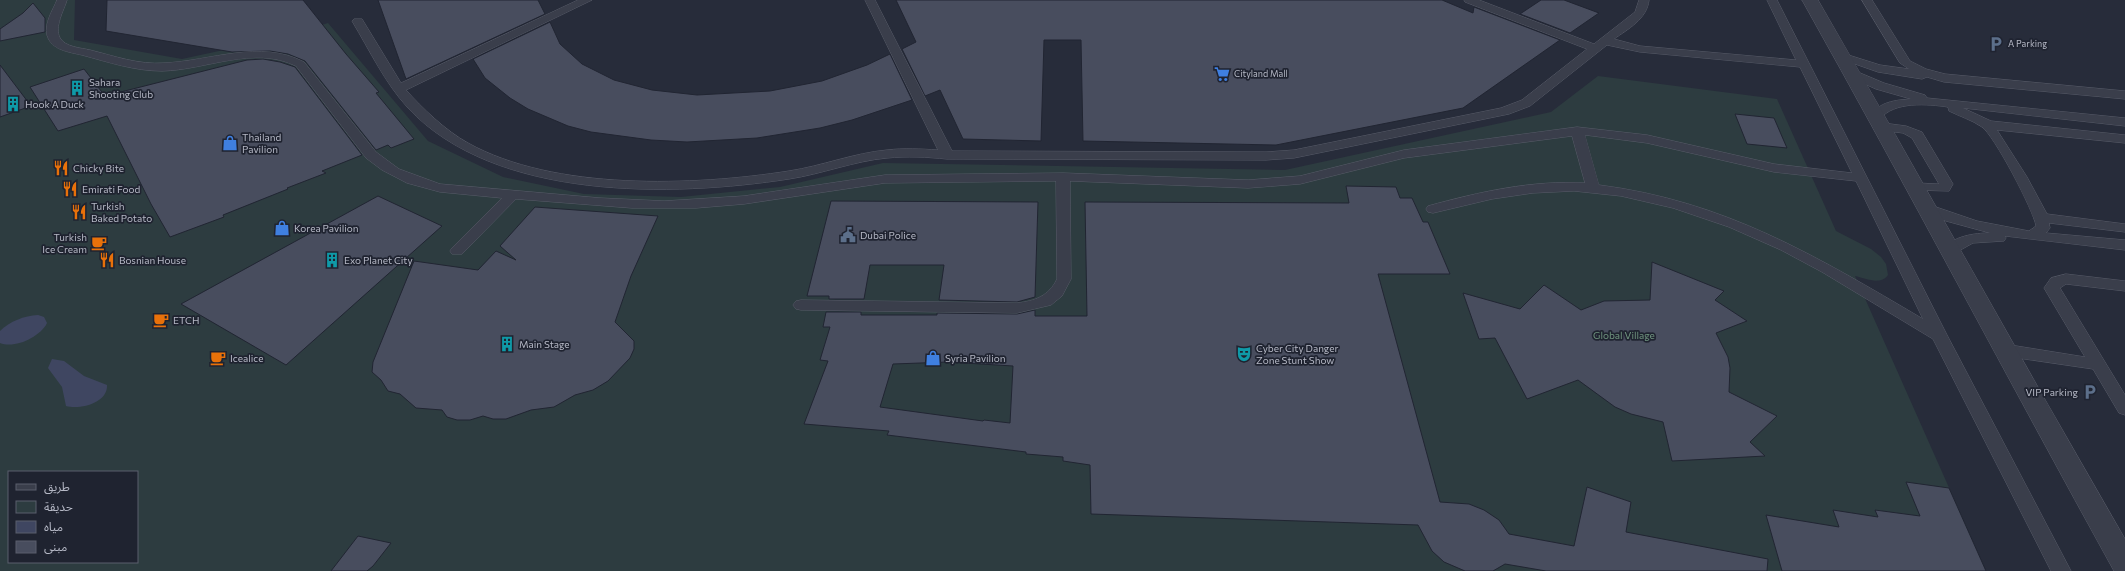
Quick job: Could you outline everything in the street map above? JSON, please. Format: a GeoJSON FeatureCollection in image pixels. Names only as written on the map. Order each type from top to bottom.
{"type":"FeatureCollection","features":[{"type":"Feature","properties":{"kind":"street"},"geometry":{"type":"LineString","coordinates":[[1810,0],[1917,187],[2004,350],[2125,564]]}},
{"type":"Feature","properties":{"kind":"lane"},"geometry":{"type":"LineString","coordinates":[[62,0],[52,31],[53,37],[63,46],[148,66],[179,66],[268,54],[293,58],[300,64],[371,155],[382,166],[398,175],[440,188],[619,204],[698,204],[738,200],[859,181],[885,179],[1063,177],[1248,184],[1274,183],[1300,180],[1404,154],[1577,131],[1638,136],[1782,170],[1862,178]]}},
{"type":"Feature","properties":{"kind":"lane"},"geometry":{"type":"LineString","coordinates":[[398,89],[587,0]]}},
{"type":"Feature","properties":{"kind":"lane"},"geometry":{"type":"LineString","coordinates":[[870,0],[947,155]]}},
{"type":"Feature","properties":{"kind":"lane"},"geometry":{"type":"LineString","coordinates":[[1469,0],[1596,49]]}},
{"type":"Feature","properties":{"kind":"lane"},"geometry":{"type":"LineString","coordinates":[[358,21],[398,89],[414,107],[462,145],[511,166],[574,180],[674,186],[713,184],[790,175],[885,154],[910,152],[947,155],[1266,156],[1294,154],[1505,111],[1526,102],[1542,92],[1639,14],[1643,8],[1644,0]]}},
{"type":"Feature","properties":{"kind":"lane"},"geometry":{"type":"LineString","coordinates":[[1772,0],[1803,64],[1862,178],[1938,335],[2061,571]]}},
{"type":"Feature","properties":{"kind":"lane"},"geometry":{"type":"LineString","coordinates":[[1867,0],[1906,63],[1917,70],[1933,75]]}},
{"type":"Feature","properties":{"kind":"lane"},"geometry":{"type":"LineString","coordinates":[[1606,41],[1640,49],[1803,64]]}},
{"type":"Feature","properties":{"kind":"lane"},"geometry":{"type":"LineString","coordinates":[[1848,65],[2125,95]]}},
{"type":"Feature","properties":{"kind":"lane"},"geometry":{"type":"LineString","coordinates":[[1848,65],[1880,86],[1956,109],[1988,125],[2125,139]]}},
{"type":"Feature","properties":{"kind":"lane"},"geometry":{"type":"LineString","coordinates":[[1917,187],[1944,188],[1946,184],[1917,134],[1879,122],[1880,112],[1895,104],[1931,101],[2125,122]]}},
{"type":"Feature","properties":{"kind":"lane"},"geometry":{"type":"LineString","coordinates":[[1988,125],[2016,170],[2042,218],[2043,228],[2033,234]]}},
{"type":"Feature","properties":{"kind":"lane"},"geometry":{"type":"LineString","coordinates":[[1577,131],[1593,188]]}},
{"type":"Feature","properties":{"kind":"lane"},"geometry":{"type":"LineString","coordinates":[[801,305],[1017,308],[1044,303],[1055,296],[1062,288],[1064,279],[1063,177]]}},
{"type":"Feature","properties":{"kind":"lane"},"geometry":{"type":"LineString","coordinates":[[1433,209],[1482,196],[1509,192],[1536,189],[1593,188],[1642,197],[1679,206],[1761,235],[1810,259],[1938,335]]}},
{"type":"Feature","properties":{"kind":"lane"},"geometry":{"type":"LineString","coordinates":[[457,252],[514,194]]}},
{"type":"Feature","properties":{"kind":"lane"},"geometry":{"type":"LineString","coordinates":[[1928,210],[1944,217],[1975,226],[2125,244]]}},
{"type":"Feature","properties":{"kind":"lane"},"geometry":{"type":"LineString","coordinates":[[2042,218],[2125,228]]}},
{"type":"Feature","properties":{"kind":"lane"},"geometry":{"type":"LineString","coordinates":[[1950,250],[1960,242],[1987,237],[2125,253]]}},
{"type":"Feature","properties":{"kind":"lane"},"geometry":{"type":"LineString","coordinates":[[2125,286],[2066,279],[2058,280],[2053,283],[2052,288],[2054,294],[2125,409]]}},
{"type":"Feature","properties":{"kind":"lane"},"geometry":{"type":"LineString","coordinates":[[2004,350],[2097,364]]}},
{"type":"Feature","properties":{"kind":"green space","name":"Global Village"},"geometry":{"type":"Polygon","coordinates":[[[0,0],[75,0],[74,40],[182,59],[288,36],[328,23],[428,141],[503,177],[584,194],[681,197],[780,187],[883,163],[1285,170],[1551,112],[1598,76],[1777,99],[1836,231],[1871,249],[1881,257],[1886,264],[1888,275],[1881,280],[1877,281],[1855,276],[1986,571],[0,571],[0,0]]]}},
{"type":"Feature","properties":{"kind":"water"},"geometry":{"type":"Polygon","coordinates":[[[38,315],[44,317],[47,323],[39,333],[20,343],[0,343],[0,331],[8,324],[38,315]]]}},
{"type":"Feature","properties":{"kind":"water"},"geometry":{"type":"Polygon","coordinates":[[[52,359],[64,361],[84,376],[107,385],[103,396],[98,401],[85,406],[66,406],[62,387],[48,368],[52,359]]]}},
{"type":"Feature","properties":{"kind":"building"},"geometry":{"type":"Polygon","coordinates":[[[107,0],[303,0],[346,54],[379,92],[376,93],[414,139],[391,148],[388,145],[376,150],[305,61],[288,54],[270,51],[232,52],[106,31],[107,0]]]}},
{"type":"Feature","properties":{"kind":"building"},"geometry":{"type":"Polygon","coordinates":[[[378,0],[538,0],[545,14],[406,79],[378,0]]]}},
{"type":"Feature","properties":{"kind":"building","name":"Cityland Mall"},"geometry":{"type":"Polygon","coordinates":[[[896,0],[1442,0],[1473,13],[1474,7],[1560,40],[1463,108],[1276,145],[1083,141],[1081,40],[1044,40],[1041,141],[963,139],[940,90],[925,96],[902,49],[916,42],[896,0]]]}},
{"type":"Feature","properties":{"kind":"building"},"geometry":{"type":"Polygon","coordinates":[[[1541,0],[1564,0],[1599,13],[1570,33],[1520,14],[1541,0]]]}},
{"type":"Feature","properties":{"kind":"building"},"geometry":{"type":"Polygon","coordinates":[[[33,3],[45,18],[45,32],[0,41],[0,29],[23,13],[33,3]]]}},
{"type":"Feature","properties":{"kind":"building"},"geometry":{"type":"Polygon","coordinates":[[[550,22],[560,44],[582,64],[614,80],[652,90],[697,95],[770,91],[822,81],[867,65],[890,54],[912,100],[852,120],[820,128],[757,138],[687,142],[651,140],[591,132],[568,126],[528,109],[510,98],[485,78],[473,59],[550,22]]]}},
{"type":"Feature","properties":{"kind":"building","name":"Thailand Pavilion"},"geometry":{"type":"Polygon","coordinates":[[[263,59],[280,62],[295,67],[362,155],[322,171],[326,173],[223,215],[224,217],[170,237],[151,204],[107,116],[58,131],[30,87],[84,69],[105,96],[247,60],[263,59]]]}},
{"type":"Feature","properties":{"kind":"building"},"geometry":{"type":"Polygon","coordinates":[[[0,65],[31,106],[0,117],[0,65]]]}},
{"type":"Feature","properties":{"kind":"building"},"geometry":{"type":"Polygon","coordinates":[[[1735,114],[1774,118],[1787,148],[1747,144],[1735,114]]]}},
{"type":"Feature","properties":{"kind":"building","name":"Cyber City Danger Zone Stunt Show"},"geometry":{"type":"Polygon","coordinates":[[[1346,186],[1396,187],[1400,198],[1412,198],[1423,222],[1428,222],[1450,274],[1378,274],[1440,502],[1469,504],[1484,510],[1499,520],[1509,534],[1574,546],[1587,487],[1631,502],[1626,532],[1768,559],[1767,571],[1546,571],[1505,564],[1493,571],[1465,571],[1444,562],[1432,551],[1418,525],[1091,514],[1090,465],[1063,461],[1063,457],[1026,454],[1026,452],[887,435],[889,431],[804,424],[828,361],[820,360],[830,327],[823,327],[826,312],[861,312],[861,315],[937,315],[937,313],[1017,314],[1035,310],[1035,316],[1087,316],[1085,202],[1349,203],[1346,186]],[[948,362],[893,364],[880,407],[983,421],[1010,423],[1013,366],[948,362]]]}},
{"type":"Feature","properties":{"kind":"building","name":"Exo Planet City"},"geometry":{"type":"Polygon","coordinates":[[[378,196],[442,226],[286,365],[181,304],[378,196]]]}},
{"type":"Feature","properties":{"kind":"building"},"geometry":{"type":"Polygon","coordinates":[[[831,201],[1038,202],[1035,297],[1017,302],[939,300],[944,265],[870,265],[864,299],[829,299],[829,296],[807,296],[831,201]]]}},
{"type":"Feature","properties":{"kind":"building","name":"Main Stage"},"geometry":{"type":"Polygon","coordinates":[[[535,207],[658,216],[631,276],[615,322],[634,341],[634,349],[630,358],[608,381],[593,390],[575,395],[554,407],[531,410],[506,419],[493,419],[483,416],[470,420],[457,420],[447,417],[442,410],[416,408],[400,394],[388,391],[381,380],[372,372],[373,362],[414,261],[478,270],[496,251],[516,260],[500,246],[535,207]]]}},
{"type":"Feature","properties":{"kind":"building"},"geometry":{"type":"Polygon","coordinates":[[[1652,262],[1724,291],[1715,300],[1747,321],[1716,333],[1728,357],[1730,368],[1729,392],[1777,416],[1750,442],[1765,456],[1672,461],[1663,422],[1631,414],[1615,407],[1578,380],[1527,399],[1495,338],[1479,339],[1463,293],[1520,309],[1544,285],[1581,310],[1604,301],[1650,300],[1652,262]]]}},
{"type":"Feature","properties":{"kind":"building"},"geometry":{"type":"Polygon","coordinates":[[[1906,482],[1949,488],[1986,571],[1782,571],[1766,515],[1839,527],[1833,510],[1878,517],[1875,510],[1920,516],[1906,482]]]}},
{"type":"Feature","properties":{"kind":"building"},"geometry":{"type":"Polygon","coordinates":[[[358,536],[391,543],[373,566],[367,571],[331,571],[358,536]]]}},
{"type":"Feature","properties":{"kind":"place","name":"A Parking"},"geometry":{"type":"Point","coordinates":[1996,44]}},
{"type":"Feature","properties":{"kind":"place","name":"Cityland Mall"},"geometry":{"type":"Point","coordinates":[1222,74]}},
{"type":"Feature","properties":{"kind":"place","name":"Sahara Shooting Club"},"geometry":{"type":"Point","coordinates":[77,88]}},
{"type":"Feature","properties":{"kind":"place","name":"Hook A Duck"},"geometry":{"type":"Point","coordinates":[13,104]}},
{"type":"Feature","properties":{"kind":"place","name":"Thailand Pavilion"},"geometry":{"type":"Point","coordinates":[230,143]}},
{"type":"Feature","properties":{"kind":"place","name":"Chicky Bite"},"geometry":{"type":"Point","coordinates":[61,168]}},
{"type":"Feature","properties":{"kind":"place","name":"Emirati Food"},"geometry":{"type":"Point","coordinates":[70,189]}},
{"type":"Feature","properties":{"kind":"place","name":"Turkish Baked Potato"},"geometry":{"type":"Point","coordinates":[79,212]}},
{"type":"Feature","properties":{"kind":"place","name":"Korea Pavilion"},"geometry":{"type":"Point","coordinates":[282,228]}},
{"type":"Feature","properties":{"kind":"place","name":"Dubai Police"},"geometry":{"type":"Point","coordinates":[848,235]}},
{"type":"Feature","properties":{"kind":"place","name":"Turkish Ice Cream"},"geometry":{"type":"Point","coordinates":[99,243]}},
{"type":"Feature","properties":{"kind":"place","name":"Bosnian House"},"geometry":{"type":"Point","coordinates":[107,260]}},
{"type":"Feature","properties":{"kind":"place","name":"Exo Planet City"},"geometry":{"type":"Point","coordinates":[332,260]}},
{"type":"Feature","properties":{"kind":"place","name":"ETCH"},"geometry":{"type":"Point","coordinates":[161,320]}},
{"type":"Feature","properties":{"kind":"place","name":"Main Stage"},"geometry":{"type":"Point","coordinates":[507,344]}},
{"type":"Feature","properties":{"kind":"place","name":"Cyber City Danger Zone Stunt Show"},"geometry":{"type":"Point","coordinates":[1244,354]}},
{"type":"Feature","properties":{"kind":"place","name":"Icealice"},"geometry":{"type":"Point","coordinates":[218,358]}},
{"type":"Feature","properties":{"kind":"place","name":"Syria Pavilion"},"geometry":{"type":"Point","coordinates":[933,358]}},
{"type":"Feature","properties":{"kind":"place","name":"VIP Parking"},"geometry":{"type":"Point","coordinates":[2090,392]}}]}
